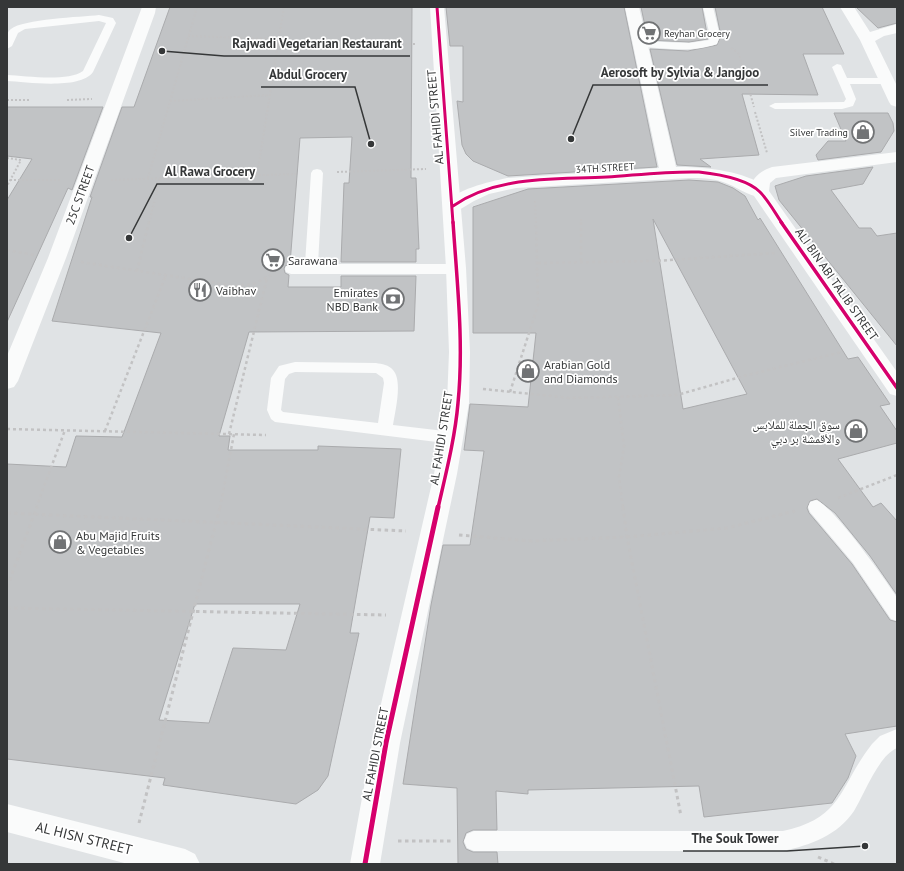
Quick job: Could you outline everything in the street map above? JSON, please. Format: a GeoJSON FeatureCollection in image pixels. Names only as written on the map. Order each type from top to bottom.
{"type":"FeatureCollection","features":[{"type":"Feature","properties":{"kind":"street","name":"25C STREET"},"geometry":{"type":"LineString","coordinates":[[7,381],[57,258],[149,7]]}},
{"type":"Feature","properties":{"kind":"street","name":"AL FAHIDI STREET"},"geometry":{"type":"LineString","coordinates":[[365,864],[382,767],[432,532],[444,485],[453,438],[459,387],[460,330],[453,206],[436,7]]}},
{"type":"Feature","properties":{"kind":"street"},"geometry":{"type":"LineString","coordinates":[[632,7],[668,173]]}},
{"type":"Feature","properties":{"kind":"street"},"geometry":{"type":"LineString","coordinates":[[847,7],[867,40],[897,102]]}},
{"type":"Feature","properties":{"kind":"street"},"geometry":{"type":"LineString","coordinates":[[867,40],[879,33],[897,28]]}},
{"type":"Feature","properties":{"kind":"street"},"geometry":{"type":"LineString","coordinates":[[760,192],[759,186],[761,181],[772,173],[897,157]]}},
{"type":"Feature","properties":{"kind":"street","name":"34TH STREET"},"geometry":{"type":"LineString","coordinates":[[453,206],[471,195],[498,185],[534,180],[668,173],[708,172],[745,182],[760,192]]}},
{"type":"Feature","properties":{"kind":"street","name":"ALI BIN ABI TALIB STREET"},"geometry":{"type":"LineString","coordinates":[[760,192],[897,388]]}},
{"type":"Feature","properties":{"kind":"street","name":"AL HISN STREET"},"geometry":{"type":"LineString","coordinates":[[7,818],[185,864]]}},
{"type":"Feature","properties":{"kind":"lane"},"geometry":{"type":"LineString","coordinates":[[99,18],[101,7]]}},
{"type":"Feature","properties":{"kind":"lane"},"geometry":{"type":"LineString","coordinates":[[640,44],[698,46],[710,44],[713,42],[715,36],[708,7]]}},
{"type":"Feature","properties":{"kind":"lane"},"geometry":{"type":"LineString","coordinates":[[7,46],[14,31],[23,26],[99,18],[109,20],[110,23],[110,26],[88,72],[85,75],[69,79],[7,78]]}},
{"type":"Feature","properties":{"kind":"lane"},"geometry":{"type":"LineString","coordinates":[[775,106],[846,106],[851,102],[851,99],[837,67]]}},
{"type":"Feature","properties":{"kind":"lane"},"geometry":{"type":"LineString","coordinates":[[843,81],[887,81]]}},
{"type":"Feature","properties":{"kind":"lane"},"geometry":{"type":"LineString","coordinates":[[311,269],[317,173]]}},
{"type":"Feature","properties":{"kind":"lane"},"geometry":{"type":"LineString","coordinates":[[292,269],[456,269]]}},
{"type":"Feature","properties":{"kind":"lane"},"geometry":{"type":"LineString","coordinates":[[385,430],[391,378],[383,369],[296,367],[284,370],[278,378],[274,410],[280,418],[453,438]]}},
{"type":"Feature","properties":{"kind":"lane"},"geometry":{"type":"LineString","coordinates":[[816,507],[869,571],[897,613]]}},
{"type":"Feature","properties":{"kind":"lane"},"geometry":{"type":"LineString","coordinates":[[474,841],[783,841],[804,837],[823,828],[839,814],[851,798],[873,756],[882,746],[897,738]]}},
{"type":"Feature","properties":{"kind":"path"},"geometry":{"type":"LineString","coordinates":[[148,178],[197,7]]}},
{"type":"Feature","properties":{"kind":"path"},"geometry":{"type":"LineString","coordinates":[[257,175],[284,7]]}},
{"type":"Feature","properties":{"kind":"path"},"geometry":{"type":"LineString","coordinates":[[188,36],[279,39]]}},
{"type":"Feature","properties":{"kind":"path"},"geometry":{"type":"LineString","coordinates":[[713,42],[731,48],[739,54],[772,173]]}},
{"type":"Feature","properties":{"kind":"path"},"geometry":{"type":"LineString","coordinates":[[277,46],[439,44]]}},
{"type":"Feature","properties":{"kind":"path"},"geometry":{"type":"LineString","coordinates":[[170,101],[270,95]]}},
{"type":"Feature","properties":{"kind":"path"},"geometry":{"type":"LineString","coordinates":[[7,158],[21,160],[7,186]]}},
{"type":"Feature","properties":{"kind":"path"},"geometry":{"type":"LineString","coordinates":[[10,180],[86,181],[450,169]]}},
{"type":"Feature","properties":{"kind":"path"},"geometry":{"type":"LineString","coordinates":[[138,271],[160,178]]}},
{"type":"Feature","properties":{"kind":"path"},"geometry":{"type":"LineString","coordinates":[[510,392],[538,305],[538,263],[534,180]]}},
{"type":"Feature","properties":{"kind":"path"},"geometry":{"type":"LineString","coordinates":[[581,219],[581,262]]}},
{"type":"Feature","properties":{"kind":"path"},"geometry":{"type":"LineString","coordinates":[[538,263],[655,261],[779,253]]}},
{"type":"Feature","properties":{"kind":"path"},"geometry":{"type":"LineString","coordinates":[[57,258],[235,286],[253,284],[267,278],[228,434]]}},
{"type":"Feature","properties":{"kind":"path"},"geometry":{"type":"LineString","coordinates":[[105,431],[166,275]]}},
{"type":"Feature","properties":{"kind":"path"},"geometry":{"type":"LineString","coordinates":[[459,387],[570,398],[677,395],[744,376],[843,352]]}},
{"type":"Feature","properties":{"kind":"path"},"geometry":{"type":"LineString","coordinates":[[618,397],[624,447],[619,477],[626,537],[686,841]]}},
{"type":"Feature","properties":{"kind":"path"},"geometry":{"type":"LineString","coordinates":[[7,429],[273,435]]}},
{"type":"Feature","properties":{"kind":"path"},"geometry":{"type":"LineString","coordinates":[[7,587],[65,430]]}},
{"type":"Feature","properties":{"kind":"path"},"geometry":{"type":"LineString","coordinates":[[132,850],[216,522],[234,434]]}},
{"type":"Feature","properties":{"kind":"path"},"geometry":{"type":"LineString","coordinates":[[7,513],[432,532],[531,541],[626,537],[727,528],[816,507],[897,475]]}},
{"type":"Feature","properties":{"kind":"path"},"geometry":{"type":"LineString","coordinates":[[7,608],[415,616]]}},
{"type":"Feature","properties":{"kind":"path"},"geometry":{"type":"LineString","coordinates":[[368,841],[474,841]]}},
{"type":"Feature","properties":{"kind":"building"},"geometry":{"type":"Polygon","coordinates":[[[170,7],[412,7],[411,178],[416,178],[419,249],[416,249],[416,262],[341,262],[344,183],[349,183],[352,137],[300,138],[290,264],[285,266],[284,269],[285,273],[289,275],[288,287],[341,287],[341,276],[416,276],[414,331],[249,332],[219,436],[230,436],[228,450],[318,450],[318,446],[401,449],[394,518],[370,517],[350,633],[359,633],[328,776],[318,790],[296,804],[163,785],[165,778],[7,759],[7,464],[66,467],[76,436],[122,437],[161,333],[52,321],[92,197],[90,197],[122,107],[134,107],[170,7]],[[195,604],[159,720],[209,723],[233,648],[286,650],[300,604],[195,604]]]}},
{"type":"Feature","properties":{"kind":"building"},"geometry":{"type":"Polygon","coordinates":[[[446,7],[624,7],[657,167],[508,176],[473,161],[466,154],[462,145],[457,101],[463,102],[463,46],[450,46],[446,7]]]}},
{"type":"Feature","properties":{"kind":"building"},"geometry":{"type":"Polygon","coordinates":[[[641,7],[702,7],[708,39],[689,42],[648,40],[641,7]]]}},
{"type":"Feature","properties":{"kind":"building"},"geometry":{"type":"Polygon","coordinates":[[[715,7],[822,7],[844,54],[803,54],[818,95],[742,94],[759,155],[700,159],[711,167],[677,165],[650,49],[688,51],[717,45],[721,36],[715,7]]]}},
{"type":"Feature","properties":{"kind":"building"},"geometry":{"type":"Polygon","coordinates":[[[856,7],[897,7],[897,23],[878,28],[856,7]]]}},
{"type":"Feature","properties":{"kind":"building"},"geometry":{"type":"Polygon","coordinates":[[[7,107],[103,107],[72,190],[68,188],[7,322],[7,200],[32,159],[7,156],[7,107]]]}},
{"type":"Feature","properties":{"kind":"building"},"geometry":{"type":"Polygon","coordinates":[[[834,113],[888,113],[893,123],[894,131],[881,152],[818,160],[816,155],[828,141],[846,141],[834,113]]]}},
{"type":"Feature","properties":{"kind":"building"},"geometry":{"type":"Polygon","coordinates":[[[873,167],[863,184],[831,190],[859,228],[871,228],[877,236],[897,233],[897,346],[779,200],[775,186],[806,176],[873,167]]]}},
{"type":"Feature","properties":{"kind":"building"},"geometry":{"type":"Polygon","coordinates":[[[689,180],[718,182],[733,188],[745,196],[758,220],[760,218],[848,359],[858,357],[890,404],[880,406],[897,431],[897,443],[838,459],[873,507],[881,503],[897,521],[897,595],[870,556],[835,513],[817,499],[810,501],[807,508],[809,513],[852,564],[890,620],[897,622],[897,726],[845,734],[856,756],[848,778],[832,803],[704,817],[699,786],[528,790],[528,794],[496,791],[497,830],[473,830],[466,833],[463,842],[466,849],[473,852],[497,852],[498,864],[458,864],[457,788],[403,784],[431,605],[443,545],[470,545],[484,451],[464,450],[470,404],[528,407],[536,333],[473,333],[473,207],[528,189],[689,180]],[[653,219],[683,409],[747,394],[653,219]]]}},
{"type":"Feature","properties":{"kind":"cycle path"},"geometry":{"type":"LineString","coordinates":[[365,864],[386,743],[446,474],[458,403],[460,352],[459,318],[437,7]]}},
{"type":"Feature","properties":{"kind":"cycle path"},"geometry":{"type":"LineString","coordinates":[[453,206],[467,197],[483,190],[516,182],[699,172],[726,177],[743,183],[760,192],[897,388]]}},
{"type":"Feature","properties":{"kind":"place","name":"Reyhan Grocery"},"geometry":{"type":"Point","coordinates":[649,33]}},
{"type":"Feature","properties":{"kind":"place","name":"Rajwadi Vegetarian Restaurant"},"geometry":{"type":"Point","coordinates":[162,51]}},
{"type":"Feature","properties":{"kind":"place","name":"Silver Trading"},"geometry":{"type":"Point","coordinates":[863,132]}},
{"type":"Feature","properties":{"kind":"place","name":"Aerosoft by Sylvia & Jangjoo"},"geometry":{"type":"Point","coordinates":[571,139]}},
{"type":"Feature","properties":{"kind":"place","name":"Abdul Grocery"},"geometry":{"type":"Point","coordinates":[371,144]}},
{"type":"Feature","properties":{"kind":"place","name":"Al Rawa Grocery"},"geometry":{"type":"Point","coordinates":[129,238]}},
{"type":"Feature","properties":{"kind":"place","name":"Sarawana"},"geometry":{"type":"Point","coordinates":[273,260]}},
{"type":"Feature","properties":{"kind":"place","name":"Vaibhav"},"geometry":{"type":"Point","coordinates":[200,290]}},
{"type":"Feature","properties":{"kind":"place","name":"Emirates NBD Bank"},"geometry":{"type":"Point","coordinates":[393,299]}},
{"type":"Feature","properties":{"kind":"place","name":"Arabian Gold and Diamonds"},"geometry":{"type":"Point","coordinates":[528,371]}},
{"type":"Feature","properties":{"kind":"place","name":"سوق الجملة للملابس والأقمشة بر دبي"},"geometry":{"type":"Point","coordinates":[856,431]}},
{"type":"Feature","properties":{"kind":"place","name":"Abu Majid Fruits & Vegetables"},"geometry":{"type":"Point","coordinates":[60,542]}},
{"type":"Feature","properties":{"kind":"place","name":"The Souk Tower"},"geometry":{"type":"Point","coordinates":[865,846]}}]}
